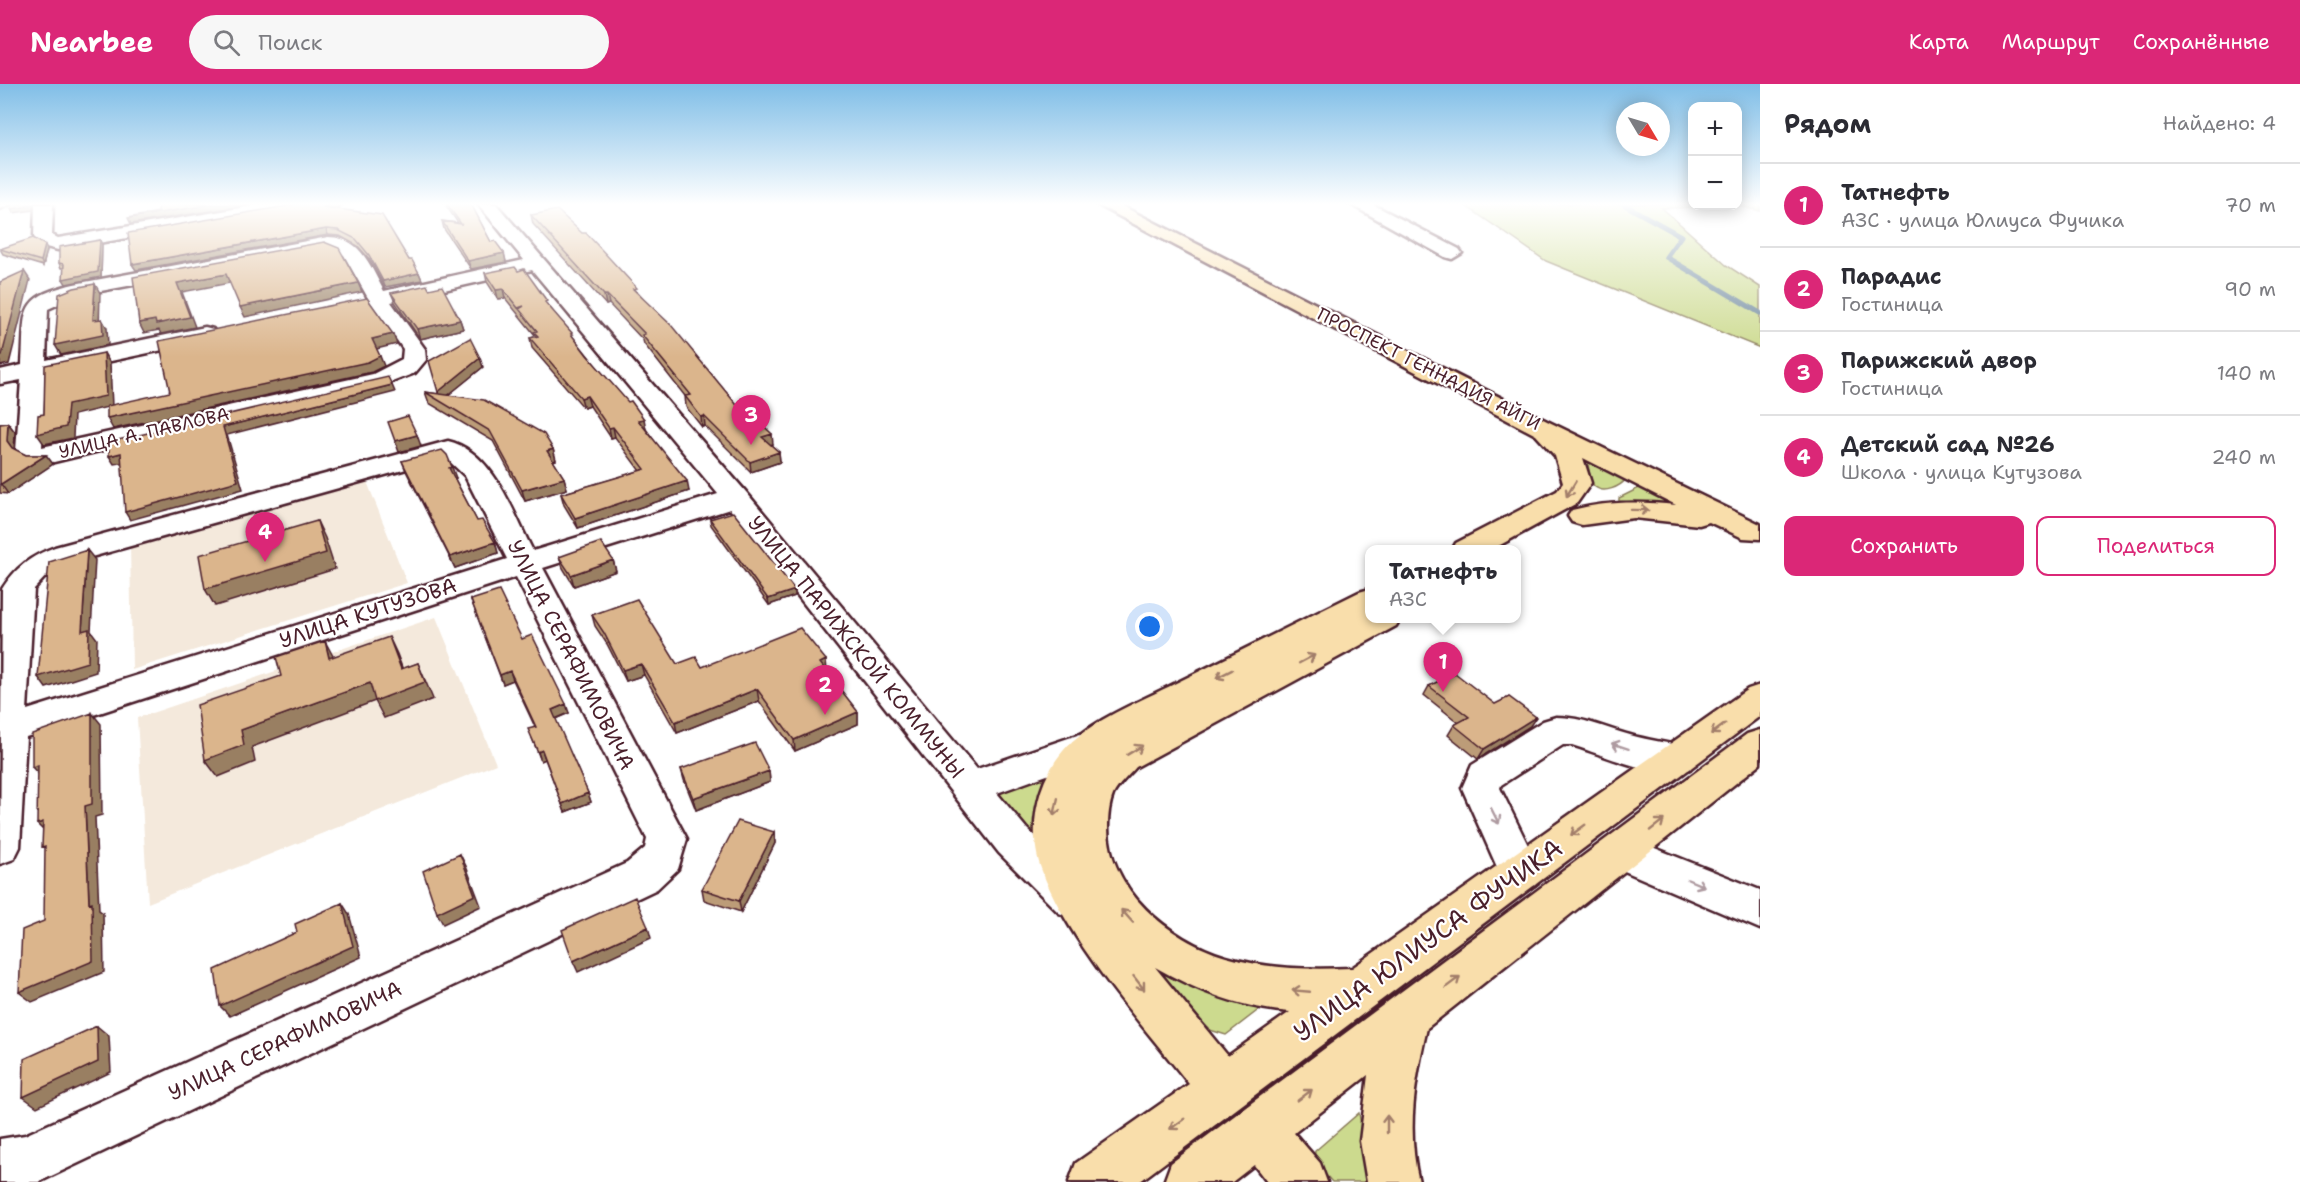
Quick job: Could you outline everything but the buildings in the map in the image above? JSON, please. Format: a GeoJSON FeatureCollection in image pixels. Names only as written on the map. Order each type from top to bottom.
{"type":"FeatureCollection","features":[{"type":"Feature","properties":{"kind":"main road","name":"ПРОСПЕКТ ГЕННАДИЯ АЙГИ"},"geometry":{"type":"LineString","coordinates":[[1205,255],[1538,426],[1646,474]]}},
{"type":"Feature","properties":{"kind":"main road","name":"ПРОСПЕКТ ГЕННАДИЯ АЙГИ"},"geometry":{"type":"LineString","coordinates":[[1219,255],[1758,530]]}},
{"type":"Feature","properties":{"kind":"main road"},"geometry":{"type":"LineString","coordinates":[[1475,545],[1567,497],[1577,483],[1575,466],[1563,447],[1538,426]]}},
{"type":"Feature","properties":{"kind":"main road"},"geometry":{"type":"LineString","coordinates":[[1582,516],[1600,499],[1646,474]]}},
{"type":"Feature","properties":{"kind":"main road"},"geometry":{"type":"LineString","coordinates":[[1521,547],[1582,516],[1607,511],[1664,510],[1758,530]]}},
{"type":"Feature","properties":{"kind":"main road"},"geometry":{"type":"LineString","coordinates":[[1078,903],[1058,860],[1053,830],[1056,804],[1066,778],[1077,760],[1098,742],[1134,720],[1365,602]]}},
{"type":"Feature","properties":{"kind":"main road"},"geometry":{"type":"LineString","coordinates":[[1360,990],[1309,992],[1251,986],[1182,960],[1138,928],[1112,898],[1097,873],[1089,849],[1087,821],[1093,798],[1106,775],[1123,757],[1376,623]]}},
{"type":"Feature","properties":{"kind":"main road","name":"УЛИЦА ЮЛИУСА ФУЧИКА"},"geometry":{"type":"LineString","coordinates":[[1095,1182],[1760,698]]}},
{"type":"Feature","properties":{"kind":"main road","name":"УЛИЦА ЮЛИУСА ФУЧИКА"},"geometry":{"type":"LineString","coordinates":[[1190,1182],[1758,748]]}},
{"type":"Feature","properties":{"kind":"main road","name":"УЛИЦА ПАРИЖСКОЙ КОММУНЫ"},"geometry":{"type":"LineString","coordinates":[[1078,903],[1224,1090]]}},
{"type":"Feature","properties":{"kind":"main road"},"geometry":{"type":"LineString","coordinates":[[1393,1182],[1385,1122],[1394,1065],[1406,1017]]}},
{"type":"Feature","properties":{"kind":"main road"},"geometry":{"type":"LineString","coordinates":[[1259,1131],[1301,1182]]}},
{"type":"Feature","properties":{"kind":"street","name":"УЛИЦА А. ПАВЛОВА"},"geometry":{"type":"LineString","coordinates":[[260,255],[74,290],[44,300],[37,308],[29,452],[37,456],[54,454],[394,375],[407,368],[414,360],[414,349],[378,298],[354,255]]}},
{"type":"Feature","properties":{"kind":"street","name":"УЛИЦА ПАРИЖСКОЙ КОММУНЫ"},"geometry":{"type":"LineString","coordinates":[[528,255],[736,498],[1013,841],[1078,903]]}},
{"type":"Feature","properties":{"kind":"street"},"geometry":{"type":"LineString","coordinates":[[356,303],[535,264]]}},
{"type":"Feature","properties":{"kind":"street"},"geometry":{"type":"LineString","coordinates":[[0,377],[230,329]]}},
{"type":"Feature","properties":{"kind":"street","name":"УЛИЦА СЕРАФИМОВИЧА"},"geometry":{"type":"LineString","coordinates":[[0,847],[4,730],[18,589],[26,575],[39,564],[66,554],[448,449],[458,452],[476,472],[667,839],[663,857],[642,876],[27,1161],[0,1165]]}},
{"type":"Feature","properties":{"kind":"street","name":"УЛИЦА КУТУЗОВА"},"geometry":{"type":"LineString","coordinates":[[4,730],[398,617],[523,564],[736,498]]}},
{"type":"Feature","properties":{"kind":"street"},"geometry":{"type":"LineString","coordinates":[[1520,872],[1481,788],[1485,776],[1556,731],[1573,731],[1632,750],[1677,759]]}},
{"type":"Feature","properties":{"kind":"street"},"geometry":{"type":"LineString","coordinates":[[969,787],[1098,742]]}},
{"type":"Feature","properties":{"kind":"street"},"geometry":{"type":"LineString","coordinates":[[1622,852],[1760,910]]}},
{"type":"Feature","properties":{"kind":"shaded area"},"geometry":{"type":"Polygon","coordinates":[[[364,474],[407,583],[132,670],[130,542],[364,474]]]}},
{"type":"Feature","properties":{"kind":"shaded area"},"geometry":{"type":"Polygon","coordinates":[[[436,617],[496,764],[148,903],[137,718],[436,617]]]}},
{"type":"Feature","properties":{"kind":"green space"},"geometry":{"type":"Polygon","coordinates":[[[1538,255],[1715,255],[1760,287],[1760,348],[1546,261],[1538,255]]]}},
{"type":"Feature","properties":{"kind":"green space"},"geometry":{"type":"Polygon","coordinates":[[[1590,462],[1626,479],[1612,489],[1599,489],[1593,485],[1591,480],[1588,464],[1590,462]]]}},
{"type":"Feature","properties":{"kind":"green space"},"geometry":{"type":"Polygon","coordinates":[[[1639,488],[1645,488],[1683,507],[1619,501],[1619,498],[1639,488]]]}},
{"type":"Feature","properties":{"kind":"green space"},"geometry":{"type":"Polygon","coordinates":[[[1043,772],[1047,779],[1035,835],[1031,838],[991,792],[1043,772]]]}},
{"type":"Feature","properties":{"kind":"green space"},"geometry":{"type":"Polygon","coordinates":[[[1131,945],[1209,991],[1261,1008],[1226,1035],[1210,1030],[1131,945]]]}},
{"type":"Feature","properties":{"kind":"green space"},"geometry":{"type":"Polygon","coordinates":[[[1359,1113],[1370,1182],[1332,1182],[1314,1161],[1315,1151],[1359,1113]]]}},
{"type":"Feature","properties":{"kind":"waterway"},"geometry":{"type":"LineString","coordinates":[[1667,255],[1666,257],[1760,313]]}},
{"type":"Feature","properties":{"kind":"place","name":"Парижский двор"},"geometry":{"type":"Point","coordinates":[751,445]}},
{"type":"Feature","properties":{"kind":"place","name":"Детский сад №26"},"geometry":{"type":"Point","coordinates":[265,562]}},
{"type":"Feature","properties":{"kind":"place","name":"Татнефть"},"geometry":{"type":"Point","coordinates":[1443,692]}},
{"type":"Feature","properties":{"kind":"place","name":"Парадис"},"geometry":{"type":"Point","coordinates":[825,715]}}]}
